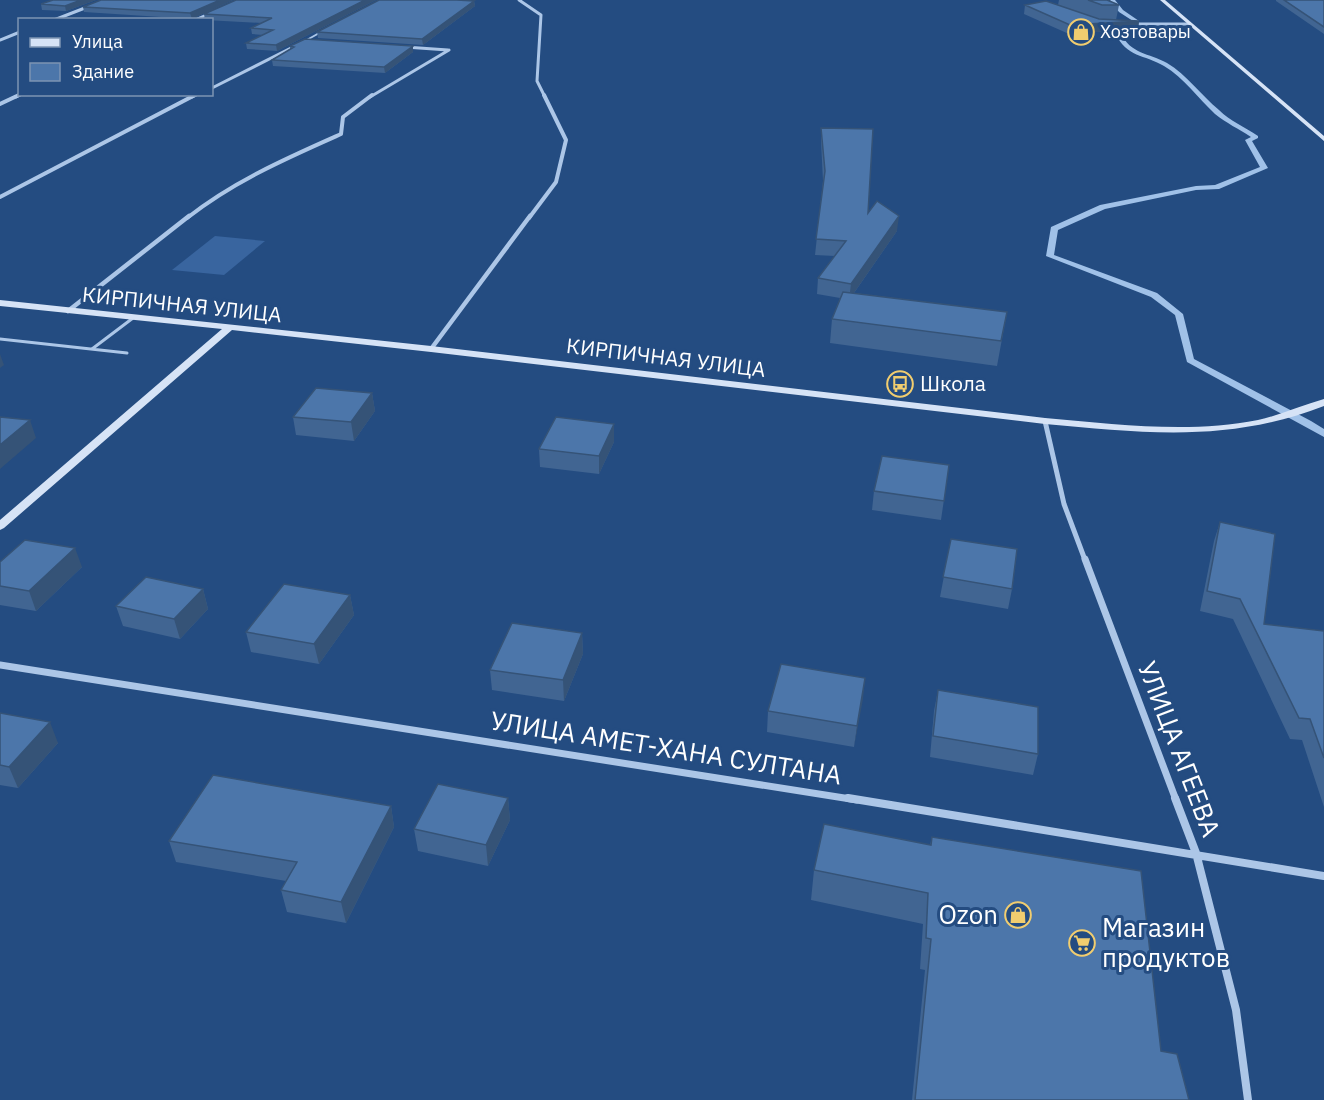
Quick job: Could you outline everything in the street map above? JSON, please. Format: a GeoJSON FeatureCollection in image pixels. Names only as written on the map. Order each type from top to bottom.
{"type":"FeatureCollection","features":[{"type":"Feature","properties":{"kind":"main road"},"geometry":{"type":"LineString","coordinates":[[1162,0],[1324,139]]}},
{"type":"Feature","properties":{"kind":"main road","name":"КИРПИЧНАЯ УЛИЦА"},"geometry":{"type":"LineString","coordinates":[[0,303],[431,349],[1045,421],[1144,429],[1212,429],[1276,420],[1296,415],[1324,402]]}},
{"type":"Feature","properties":{"kind":"main road"},"geometry":{"type":"LineString","coordinates":[[0,526],[230,328]]}},
{"type":"Feature","properties":{"kind":"street"},"geometry":{"type":"LineString","coordinates":[[431,349],[556,182],[566,140],[537,81],[541,15],[519,0]]}},
{"type":"Feature","properties":{"kind":"street"},"geometry":{"type":"LineString","coordinates":[[59,18],[96,4]]}},
{"type":"Feature","properties":{"kind":"street"},"geometry":{"type":"LineString","coordinates":[[200,18],[213,12]]}},
{"type":"Feature","properties":{"kind":"street"},"geometry":{"type":"LineString","coordinates":[[1121,24],[1190,24]]}},
{"type":"Feature","properties":{"kind":"street"},"geometry":{"type":"LineString","coordinates":[[0,40],[18,33]]}},
{"type":"Feature","properties":{"kind":"street"},"geometry":{"type":"LineString","coordinates":[[213,87],[304,40],[316,41]]}},
{"type":"Feature","properties":{"kind":"street"},"geometry":{"type":"LineString","coordinates":[[68,311],[207,201],[264,168],[341,134],[343,117],[376,92],[449,50],[404,47]]}},
{"type":"Feature","properties":{"kind":"street"},"geometry":{"type":"LineString","coordinates":[[0,104],[18,96]]}},
{"type":"Feature","properties":{"kind":"street"},"geometry":{"type":"LineString","coordinates":[[0,197],[194,96]]}},
{"type":"Feature","properties":{"kind":"street","name":"УЛИЦА АГЕЕВА"},"geometry":{"type":"LineString","coordinates":[[1045,421],[1064,504],[1196,853],[1236,1010],[1248,1100]]}},
{"type":"Feature","properties":{"kind":"street","name":"УЛИЦА АМЕТ-ХАНА СУЛТАНА"},"geometry":{"type":"LineString","coordinates":[[0,665],[1196,853],[1324,876]]}},
{"type":"Feature","properties":{"kind":"lane"},"geometry":{"type":"LineString","coordinates":[[304,40],[324,30]]}},
{"type":"Feature","properties":{"kind":"lane"},"geometry":{"type":"LineString","coordinates":[[91,350],[133,318]]}},
{"type":"Feature","properties":{"kind":"lane"},"geometry":{"type":"LineString","coordinates":[[0,339],[127,353]]}},
{"type":"Feature","properties":{"kind":"shaded area"},"geometry":{"type":"Polygon","coordinates":[[[215,236],[265,241],[224,275],[172,270],[215,236]]]}},
{"type":"Feature","properties":{"kind":"building"},"geometry":{"type":"Polygon","coordinates":[[[53,0],[81,0],[65,6],[41,4],[53,0]]]}},
{"type":"Feature","properties":{"kind":"building"},"geometry":{"type":"Polygon","coordinates":[[[101,0],[220,0],[190,13],[83,7],[101,0]]]}},
{"type":"Feature","properties":{"kind":"building"},"geometry":{"type":"Polygon","coordinates":[[[236,0],[365,0],[276,45],[246,43],[273,30],[251,28],[272,18],[204,14],[236,0]]]}},
{"type":"Feature","properties":{"kind":"building"},"geometry":{"type":"Polygon","coordinates":[[[379,0],[474,1],[422,39],[317,32],[379,0]]]}},
{"type":"Feature","properties":{"kind":"building"},"geometry":{"type":"Polygon","coordinates":[[[1088,0],[1107,0],[1119,5],[1102,5],[1088,0]]]}},
{"type":"Feature","properties":{"kind":"building"},"geometry":{"type":"Polygon","coordinates":[[[1284,0],[1324,0],[1324,27],[1284,0]]]}},
{"type":"Feature","properties":{"kind":"building"},"geometry":{"type":"Polygon","coordinates":[[[1046,1],[1099,19],[1139,21],[1070,25],[1025,5],[1046,1]]]}},
{"type":"Feature","properties":{"kind":"building"},"geometry":{"type":"Polygon","coordinates":[[[305,39],[413,46],[384,67],[272,60],[294,47],[290,46],[305,39]]]}},
{"type":"Feature","properties":{"kind":"building"},"geometry":{"type":"Polygon","coordinates":[[[821,128],[873,129],[868,213],[877,201],[899,216],[851,284],[818,278],[846,241],[816,239],[825,171],[821,128]]]}},
{"type":"Feature","properties":{"kind":"building"},"geometry":{"type":"Polygon","coordinates":[[[843,292],[1007,312],[1001,341],[832,319],[843,292]]]}},
{"type":"Feature","properties":{"kind":"building"},"geometry":{"type":"Polygon","coordinates":[[[316,388],[372,393],[351,422],[293,417],[316,388]]]}},
{"type":"Feature","properties":{"kind":"building"},"geometry":{"type":"Polygon","coordinates":[[[0,417],[30,420],[0,445],[0,417]]]}},
{"type":"Feature","properties":{"kind":"building"},"geometry":{"type":"Polygon","coordinates":[[[556,417],[614,424],[599,456],[539,449],[556,417]]]}},
{"type":"Feature","properties":{"kind":"building"},"geometry":{"type":"Polygon","coordinates":[[[882,456],[949,465],[944,501],[874,491],[882,456]]]}},
{"type":"Feature","properties":{"kind":"building"},"geometry":{"type":"Polygon","coordinates":[[[1220,522],[1275,534],[1264,624],[1324,631],[1324,758],[1310,719],[1299,718],[1240,599],[1207,591],[1220,522]]]}},
{"type":"Feature","properties":{"kind":"building"},"geometry":{"type":"Polygon","coordinates":[[[951,539],[1017,549],[1012,589],[943,577],[951,539]]]}},
{"type":"Feature","properties":{"kind":"building"},"geometry":{"type":"Polygon","coordinates":[[[25,540],[75,548],[29,591],[0,586],[0,562],[25,540]]]}},
{"type":"Feature","properties":{"kind":"building"},"geometry":{"type":"Polygon","coordinates":[[[146,577],[203,589],[174,619],[116,606],[146,577]]]}},
{"type":"Feature","properties":{"kind":"building"},"geometry":{"type":"Polygon","coordinates":[[[284,584],[350,595],[314,644],[246,632],[284,584]]]}},
{"type":"Feature","properties":{"kind":"building"},"geometry":{"type":"Polygon","coordinates":[[[512,623],[582,633],[563,680],[490,670],[512,623]]]}},
{"type":"Feature","properties":{"kind":"building"},"geometry":{"type":"Polygon","coordinates":[[[781,664],[865,678],[857,726],[768,711],[781,664]]]}},
{"type":"Feature","properties":{"kind":"building"},"geometry":{"type":"Polygon","coordinates":[[[938,690],[1038,707],[1038,754],[933,736],[938,690]]]}},
{"type":"Feature","properties":{"kind":"building"},"geometry":{"type":"Polygon","coordinates":[[[0,713],[50,722],[9,767],[0,765],[0,713]]]}},
{"type":"Feature","properties":{"kind":"building"},"geometry":{"type":"Polygon","coordinates":[[[213,775],[391,806],[341,902],[281,890],[297,862],[169,841],[213,775]]]}},
{"type":"Feature","properties":{"kind":"building"},"geometry":{"type":"Polygon","coordinates":[[[438,784],[508,798],[486,845],[414,829],[438,784]]]}},
{"type":"Feature","properties":{"kind":"building"},"geometry":{"type":"Polygon","coordinates":[[[824,824],[931,845],[932,837],[1141,871],[1161,1051],[1177,1054],[1189,1100],[915,1100],[931,939],[926,938],[928,893],[814,870],[824,824]]]}},
{"type":"Feature","properties":{"kind":"waterway"},"geometry":{"type":"LineString","coordinates":[[1112,0],[1121,11],[1136,21],[1118,33],[1126,47],[1166,65],[1186,81],[1221,116],[1256,137],[1248,140],[1264,168],[1216,187],[1196,188],[1103,207],[1054,229],[1050,256],[1154,295],[1179,314],[1190,360],[1275,404],[1324,434]]}},
{"type":"Feature","properties":{"kind":"place","name":"Хозтовары"},"geometry":{"type":"Point","coordinates":[1081,32]}},
{"type":"Feature","properties":{"kind":"place","name":"Школа"},"geometry":{"type":"Point","coordinates":[900,384]}},
{"type":"Feature","properties":{"kind":"place","name":"Ozon"},"geometry":{"type":"Point","coordinates":[1018,915]}},
{"type":"Feature","properties":{"kind":"place","name":"Магазин продуктов"},"geometry":{"type":"Point","coordinates":[1082,943]}}]}
